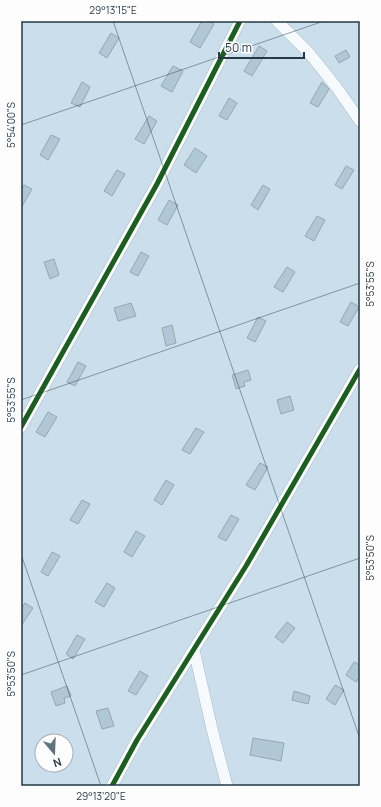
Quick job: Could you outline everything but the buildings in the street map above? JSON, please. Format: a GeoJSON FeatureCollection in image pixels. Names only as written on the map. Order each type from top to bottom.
{"type":"FeatureCollection","features":[{"type":"Feature","properties":{"kind":"street"},"geometry":{"type":"LineString","coordinates":[[21,427],[157,184],[240,21]]}},
{"type":"Feature","properties":{"kind":"street"},"geometry":{"type":"LineString","coordinates":[[278,21],[309,53],[337,88],[360,121]]}},
{"type":"Feature","properties":{"kind":"street"},"geometry":{"type":"LineString","coordinates":[[112,786],[137,740],[246,566],[360,369]]}},
{"type":"Feature","properties":{"kind":"street"},"geometry":{"type":"LineString","coordinates":[[194,650],[227,786]]}},
{"type":"Feature","properties":{"kind":"cycle path"},"geometry":{"type":"LineString","coordinates":[[21,427],[157,184],[240,21]]}},
{"type":"Feature","properties":{"kind":"cycle path"},"geometry":{"type":"LineString","coordinates":[[112,786],[137,740],[246,566],[360,369]]}}]}
